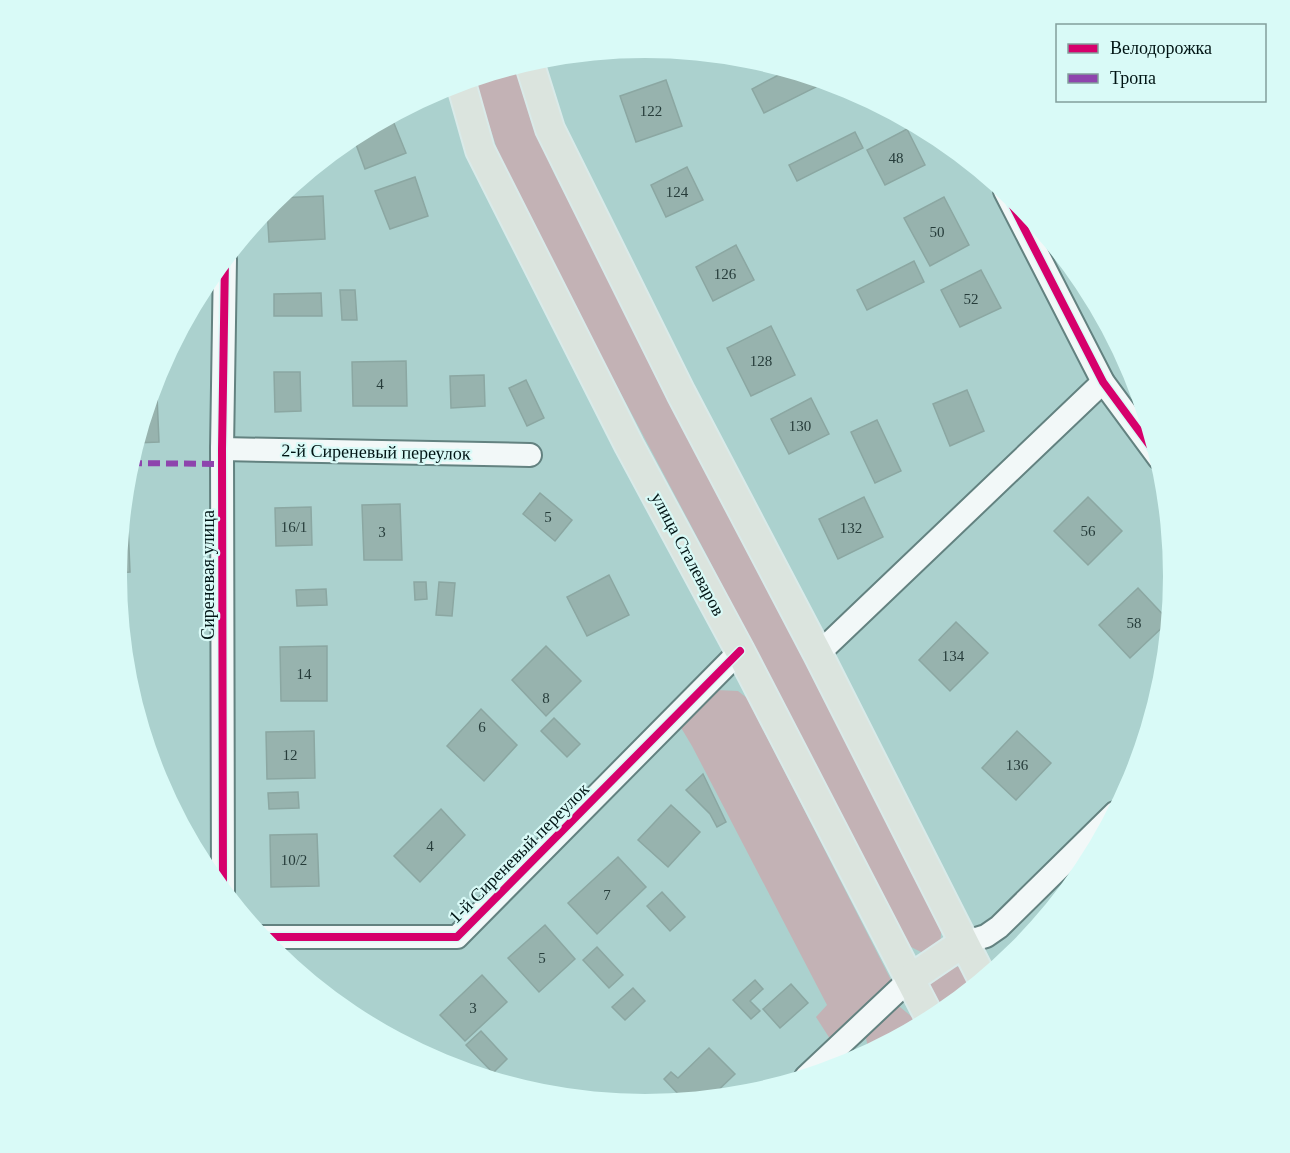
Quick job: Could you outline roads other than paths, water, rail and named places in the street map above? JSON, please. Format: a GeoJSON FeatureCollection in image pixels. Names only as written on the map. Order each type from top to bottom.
{"type":"FeatureCollection","features":[{"type":"Feature","properties":{"kind":"main road"},"geometry":{"type":"LineString","coordinates":[[532,71],[550,129],[681,393],[818,654],[978,973]]}},
{"type":"Feature","properties":{"kind":"main road","name":"улица Сталеваров"},"geometry":{"type":"LineString","coordinates":[[463,92],[480,150],[629,445],[740,651],[926,1011]]}},
{"type":"Feature","properties":{"kind":"main road"},"geometry":{"type":"LineString","coordinates":[[910,979],[963,944]]}},
{"type":"Feature","properties":{"kind":"street"},"geometry":{"type":"LineString","coordinates":[[1019,219],[1102,382],[1144,438]]}},
{"type":"Feature","properties":{"kind":"street","name":"Сиреневая улица"},"geometry":{"type":"LineString","coordinates":[[223,877],[222,449],[225,274]]}},
{"type":"Feature","properties":{"kind":"street"},"geometry":{"type":"LineString","coordinates":[[818,654],[1102,382]]}},
{"type":"Feature","properties":{"kind":"street","name":"2-й Сиреневый переулок"},"geometry":{"type":"LineString","coordinates":[[222,449],[530,455]]}},
{"type":"Feature","properties":{"kind":"street","name":"1-й Сиреневый переулок"},"geometry":{"type":"LineString","coordinates":[[273,937],[457,937],[740,651]]}},
{"type":"Feature","properties":{"kind":"street"},"geometry":{"type":"LineString","coordinates":[[963,944],[986,936],[999,927],[1097,831]]}},
{"type":"Feature","properties":{"kind":"street"},"geometry":{"type":"LineString","coordinates":[[820,1064],[910,979]]}}]}
